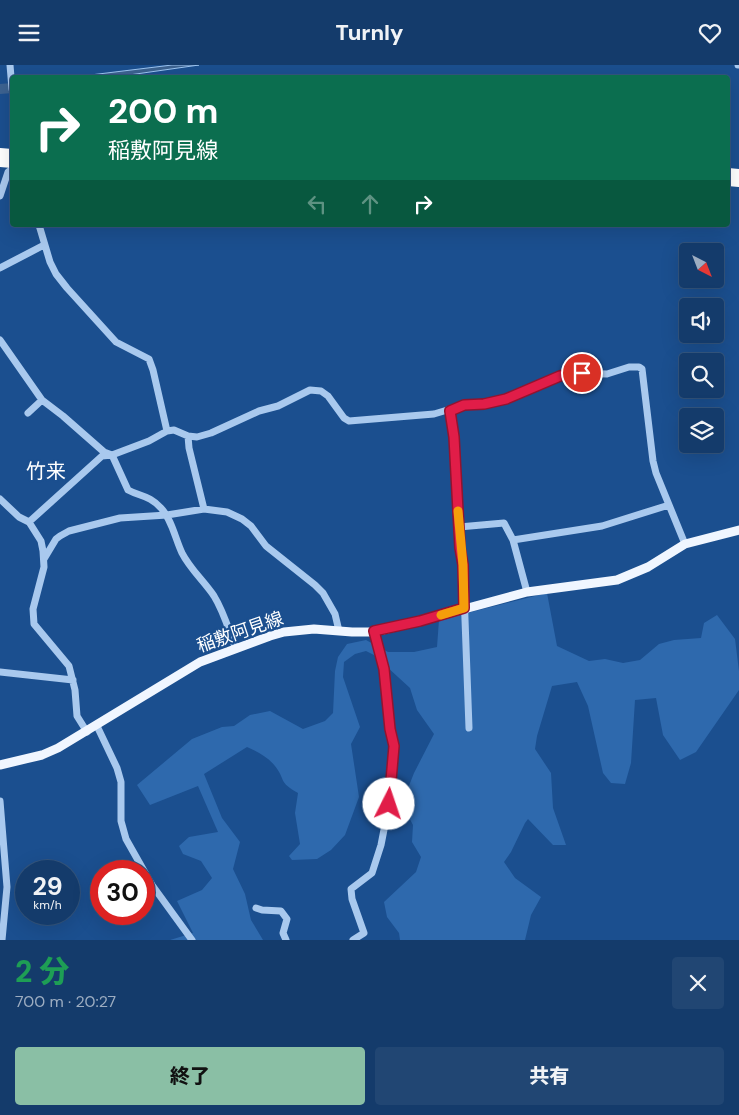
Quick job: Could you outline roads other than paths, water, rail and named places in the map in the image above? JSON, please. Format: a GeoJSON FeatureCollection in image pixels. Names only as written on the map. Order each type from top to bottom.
{"type":"FeatureCollection","features":[{"type":"Feature","properties":{"kind":"main road","name":"稲敷阿見線"},"geometry":{"type":"LineString","coordinates":[[0,765],[42,755],[65,745],[200,662],[284,632],[314,629],[357,633],[374,631],[420,621],[527,592],[600,583],[626,577],[648,567],[685,544],[739,530]]}},
{"type":"Feature","properties":{"kind":"street"},"geometry":{"type":"LineString","coordinates":[[0,196],[10,170]]}},
{"type":"Feature","properties":{"kind":"street"},"geometry":{"type":"LineString","coordinates":[[40,227],[44,245],[56,274],[67,288],[116,342],[148,359],[153,371],[167,431]]}},
{"type":"Feature","properties":{"kind":"street"},"geometry":{"type":"LineString","coordinates":[[0,268],[44,245]]}},
{"type":"Feature","properties":{"kind":"street"},"geometry":{"type":"LineString","coordinates":[[0,340],[42,400],[50,408],[64,416],[104,453],[112,455]]}},
{"type":"Feature","properties":{"kind":"street"},"geometry":{"type":"LineString","coordinates":[[29,522],[102,455],[112,455],[149,441],[167,431],[174,430],[188,436],[197,437],[211,433],[259,411],[278,406],[310,390],[321,391],[328,396],[344,418],[349,421],[434,414],[450,411],[464,405],[484,404],[506,399],[570,373],[606,374],[630,367],[639,367],[642,369],[653,461],[685,544]]}},
{"type":"Feature","properties":{"kind":"street"},"geometry":{"type":"LineString","coordinates":[[28,413],[42,400]]}},
{"type":"Feature","properties":{"kind":"street"},"geometry":{"type":"LineString","coordinates":[[450,411],[454,437],[463,565],[469,728]]}},
{"type":"Feature","properties":{"kind":"street"},"geometry":{"type":"LineString","coordinates":[[188,436],[189,448],[204,509]]}},
{"type":"Feature","properties":{"kind":"street"},"geometry":{"type":"LineString","coordinates":[[112,455],[128,490],[150,498],[167,515],[182,553],[213,595],[224,615],[236,649]]}},
{"type":"Feature","properties":{"kind":"street"},"geometry":{"type":"LineString","coordinates":[[0,499],[19,517],[29,522],[41,541],[44,567],[33,609],[34,624],[67,662],[73,679],[77,716],[87,732]]}},
{"type":"Feature","properties":{"kind":"street"},"geometry":{"type":"LineString","coordinates":[[513,541],[602,525],[669,505]]}},
{"type":"Feature","properties":{"kind":"street"},"geometry":{"type":"LineString","coordinates":[[44,559],[56,539],[70,531],[120,518],[167,515],[204,509],[227,512],[242,519],[251,526],[266,546],[323,593],[335,614],[338,631]]}},
{"type":"Feature","properties":{"kind":"street"},"geometry":{"type":"LineString","coordinates":[[459,527],[504,523],[513,541],[527,592]]}},
{"type":"Feature","properties":{"kind":"street"},"geometry":{"type":"LineString","coordinates":[[353,940],[364,933],[364,928],[352,899],[351,889],[372,873],[381,845],[389,804],[394,746],[390,729],[384,669],[374,631]]}},
{"type":"Feature","properties":{"kind":"street"},"geometry":{"type":"LineString","coordinates":[[0,672],[73,679]]}},
{"type":"Feature","properties":{"kind":"street"},"geometry":{"type":"LineString","coordinates":[[97,726],[117,768],[121,782],[121,821],[126,839],[152,885],[192,940]]}},
{"type":"Feature","properties":{"kind":"street"},"geometry":{"type":"LineString","coordinates":[[0,801],[7,887],[2,940]]}},
{"type":"Feature","properties":{"kind":"street"},"geometry":{"type":"LineString","coordinates":[[256,908],[281,911],[285,914],[287,919],[283,933],[286,940]]}},
{"type":"Feature","properties":{"kind":"waterway"},"geometry":{"type":"LineString","coordinates":[[0,89],[10,88]]}},
{"type":"Feature","properties":{"kind":"district","name":"竹来"},"geometry":{"type":"Point","coordinates":[46,471]}}]}
